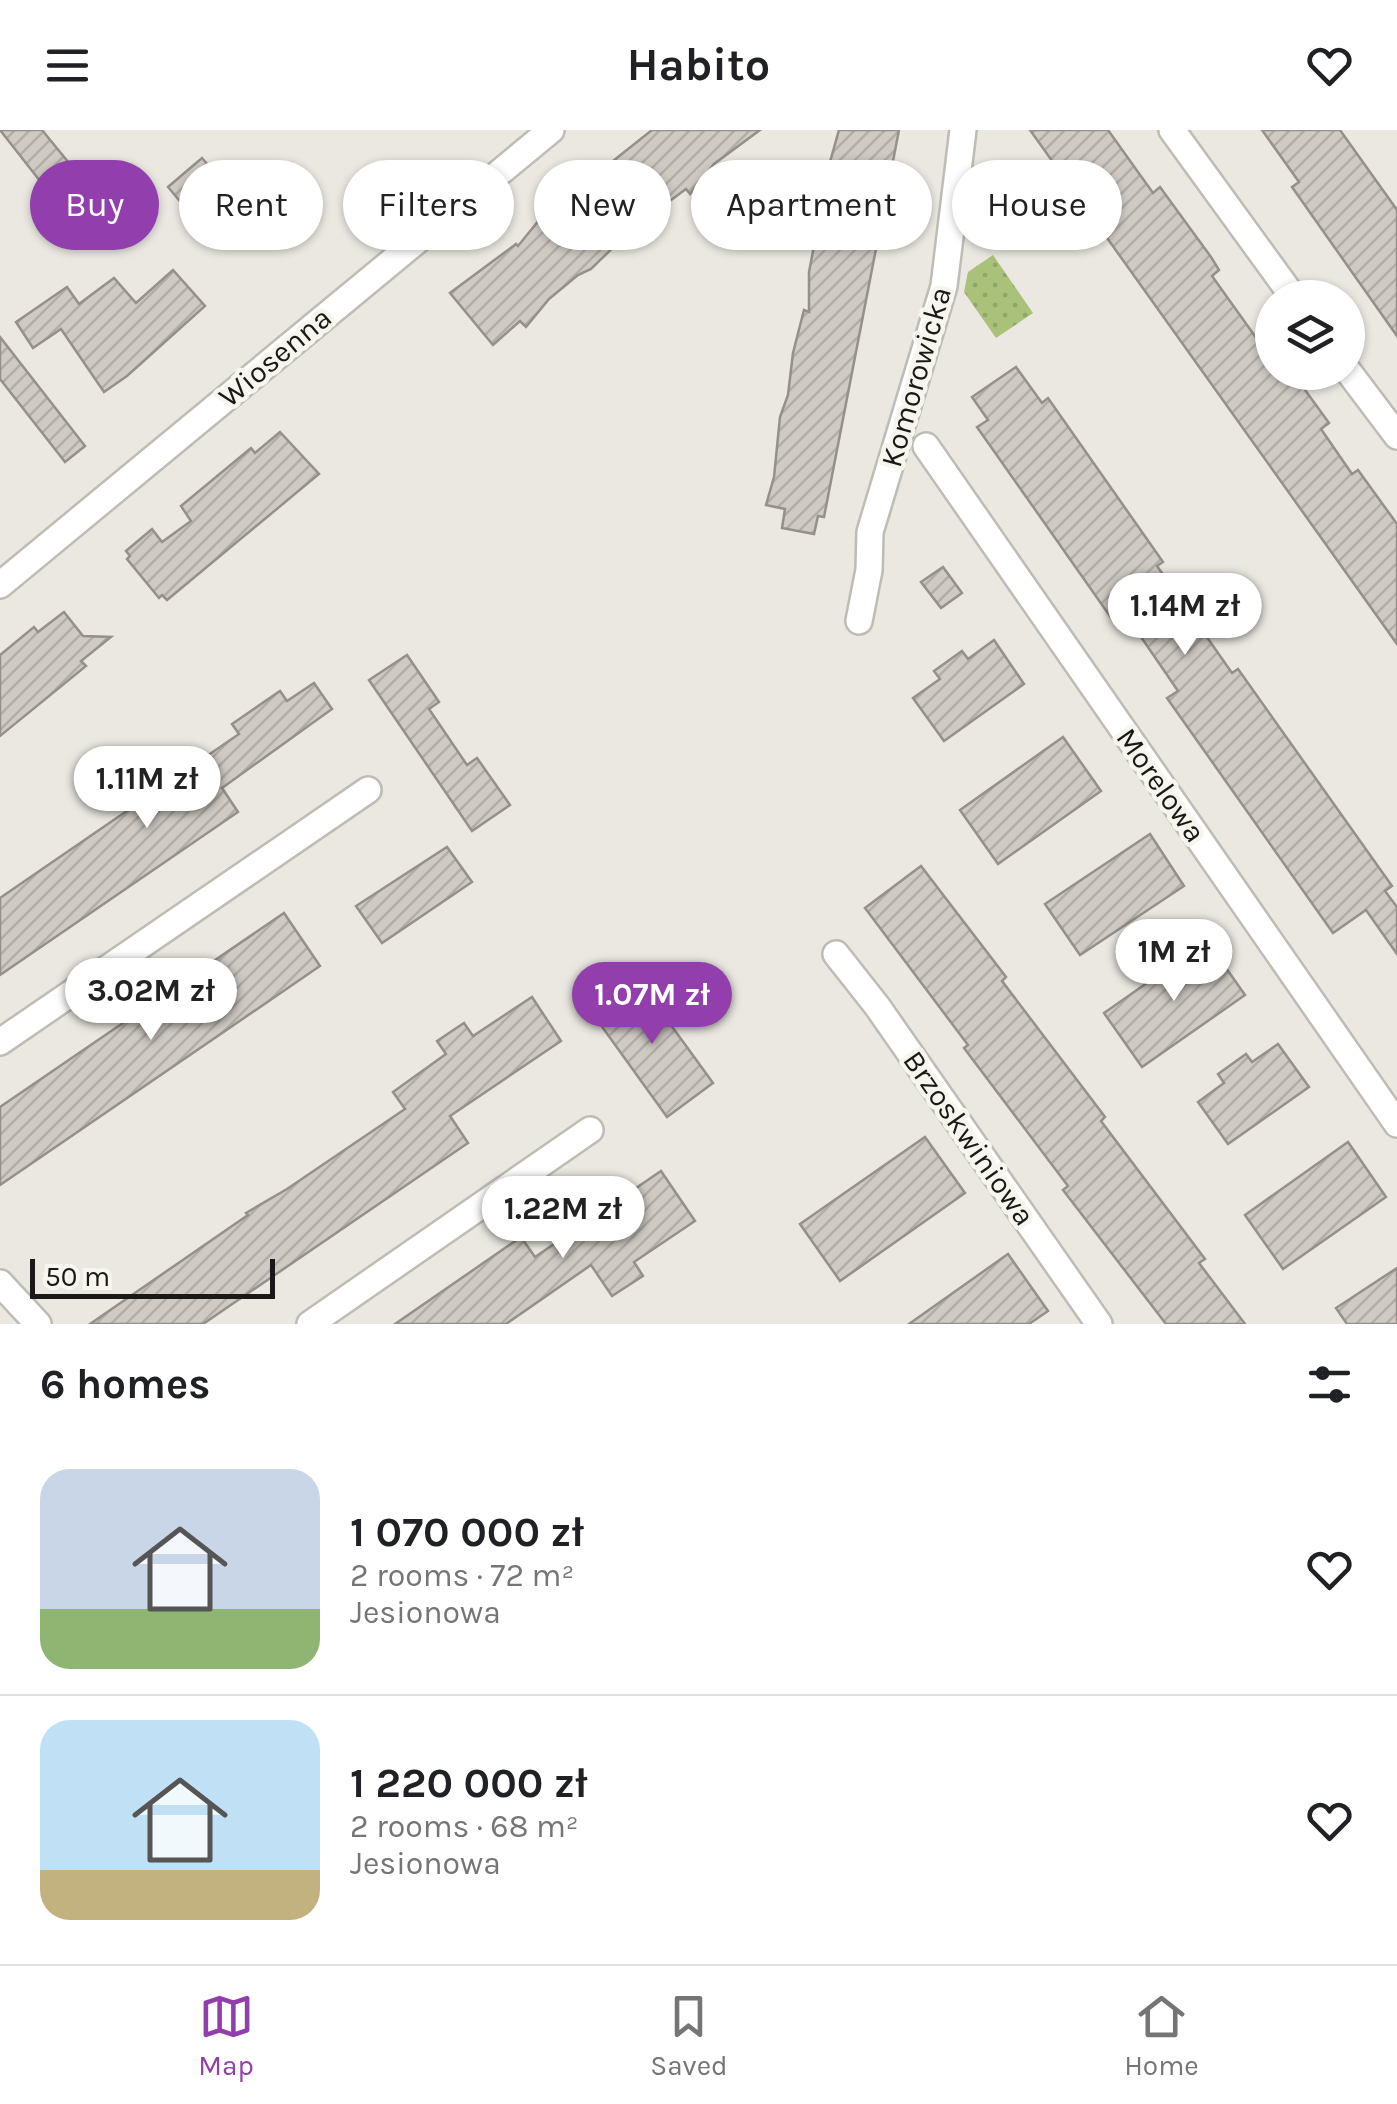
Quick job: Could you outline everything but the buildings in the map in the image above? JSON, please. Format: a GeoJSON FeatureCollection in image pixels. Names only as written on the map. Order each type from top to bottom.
{"type":"FeatureCollection","features":[{"type":"Feature","properties":{"kind":"street","name":"Wiosenna"},"geometry":{"type":"LineString","coordinates":[[0,584],[551,130]]}},
{"type":"Feature","properties":{"kind":"street","name":"Komorowicka"},"geometry":{"type":"LineString","coordinates":[[859,621],[869,570],[870,532],[944,286],[963,130]]}},
{"type":"Feature","properties":{"kind":"street"},"geometry":{"type":"LineString","coordinates":[[1172,130],[1281,280]]}},
{"type":"Feature","properties":{"kind":"street"},"geometry":{"type":"LineString","coordinates":[[1363,390],[1395,429]]}},
{"type":"Feature","properties":{"kind":"street","name":"Morelowa"},"geometry":{"type":"LineString","coordinates":[[926,446],[1397,1124]]}},
{"type":"Feature","properties":{"kind":"street"},"geometry":{"type":"LineString","coordinates":[[0,1042],[368,790]]}},
{"type":"Feature","properties":{"kind":"street","name":"Brzoskwiniowa"},"geometry":{"type":"LineString","coordinates":[[836,954],[877,1006],[1099,1324]]}},
{"type":"Feature","properties":{"kind":"street"},"geometry":{"type":"LineString","coordinates":[[310,1324],[590,1130]]}},
{"type":"Feature","properties":{"kind":"street"},"geometry":{"type":"LineString","coordinates":[[0,1282],[38,1324]]}},
{"type":"Feature","properties":{"kind":"green space"},"geometry":{"type":"Polygon","coordinates":[[[993,255],[1033,313],[996,338],[964,292],[968,272],[993,255]]]}}]}
